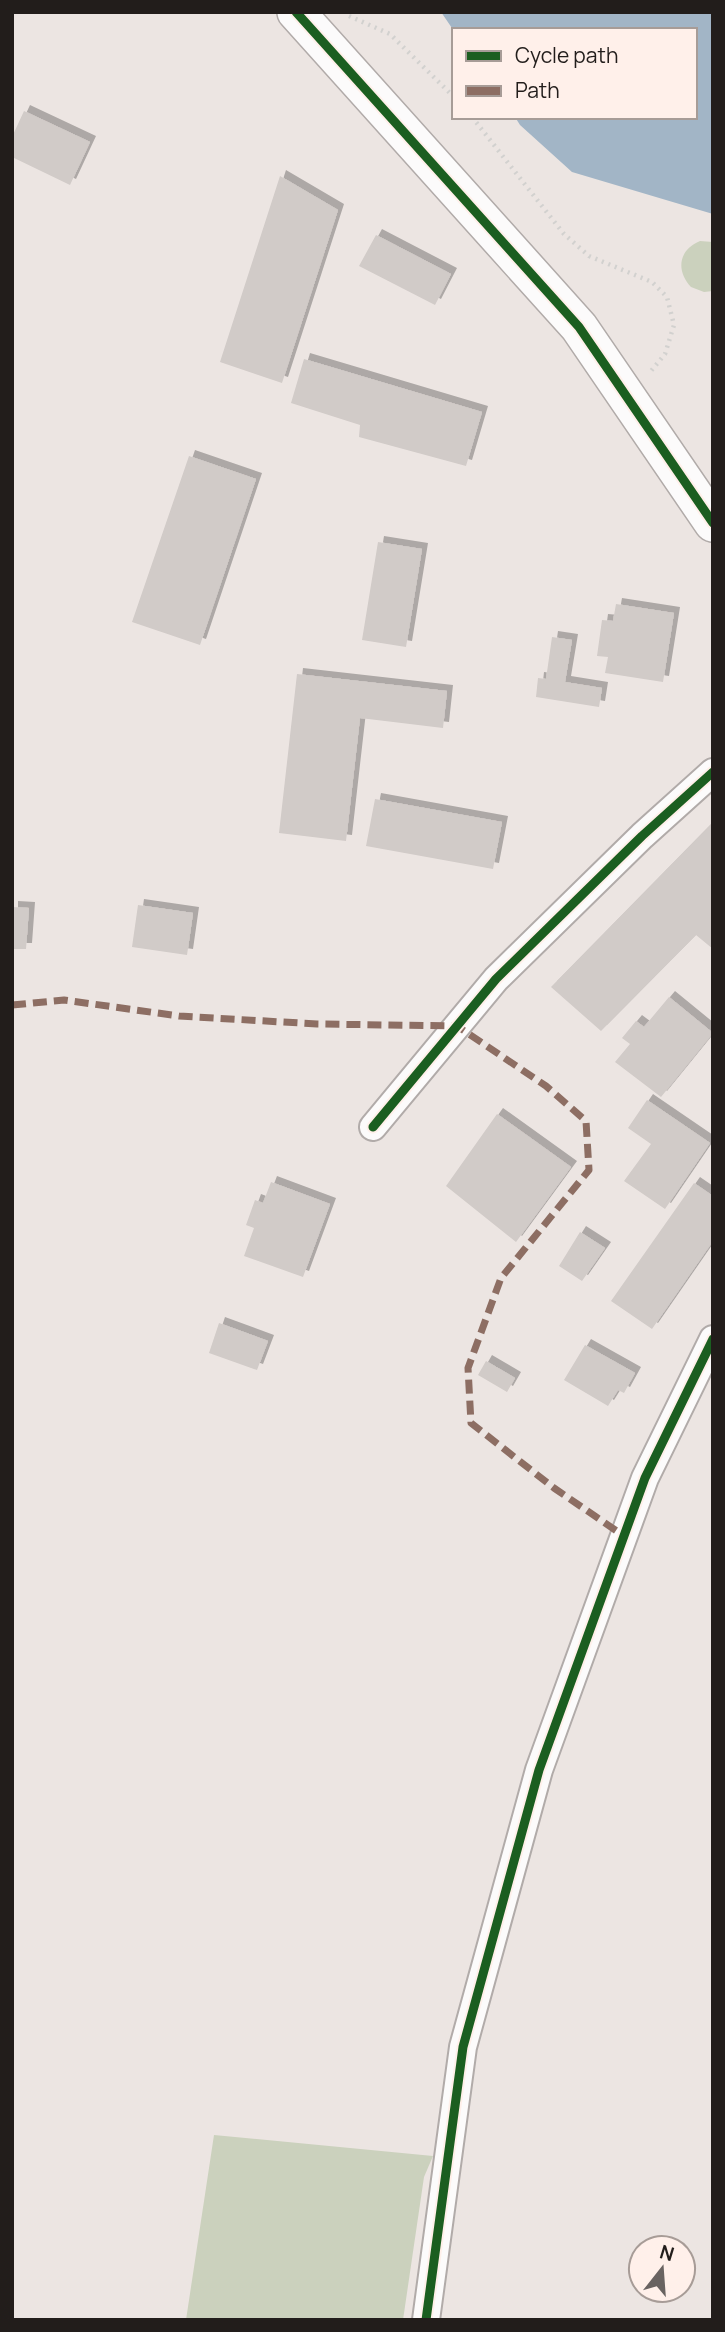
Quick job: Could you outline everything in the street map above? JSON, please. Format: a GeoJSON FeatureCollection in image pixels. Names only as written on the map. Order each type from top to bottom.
{"type":"FeatureCollection","features":[{"type":"Feature","properties":{"kind":"street"},"geometry":{"type":"LineString","coordinates":[[296,12],[579,327],[713,523]]}},
{"type":"Feature","properties":{"kind":"street"},"geometry":{"type":"LineString","coordinates":[[373,1127],[496,979],[642,836],[713,772]]}},
{"type":"Feature","properties":{"kind":"street"},"geometry":{"type":"LineString","coordinates":[[426,2320],[463,2047],[539,1770],[645,1479],[713,1339]]}},
{"type":"Feature","properties":{"kind":"path"},"geometry":{"type":"LineString","coordinates":[[344,14],[390,34],[452,95]]}},
{"type":"Feature","properties":{"kind":"path"},"geometry":{"type":"LineString","coordinates":[[474,119],[564,234],[589,256],[652,282],[667,297],[674,325],[665,354],[625,395]]}},
{"type":"Feature","properties":{"kind":"green space"},"geometry":{"type":"Polygon","coordinates":[[[700,241],[713,242],[713,291],[704,292],[691,287],[681,268],[687,250],[700,241]]]}},
{"type":"Feature","properties":{"kind":"green space"},"geometry":{"type":"Polygon","coordinates":[[[214,2135],[433,2156],[424,2177],[403,2320],[186,2320],[214,2135]]]}},
{"type":"Feature","properties":{"kind":"water"},"geometry":{"type":"Polygon","coordinates":[[[441,12],[713,12],[713,214],[572,172],[516,119],[697,119],[697,28],[452,28],[441,12]]]}},
{"type":"Feature","properties":{"kind":"building"},"geometry":{"type":"Polygon","coordinates":[[[24,111],[90,142],[70,185],[12,157],[12,137],[24,111]]]}},
{"type":"Feature","properties":{"kind":"building"},"geometry":{"type":"Polygon","coordinates":[[[280,176],[338,210],[282,383],[220,362],[280,176]]]}},
{"type":"Feature","properties":{"kind":"building"},"geometry":{"type":"Polygon","coordinates":[[[376,235],[451,274],[435,305],[359,266],[376,235]]]}},
{"type":"Feature","properties":{"kind":"building"},"geometry":{"type":"Polygon","coordinates":[[[304,359],[482,412],[466,466],[359,437],[360,425],[291,403],[304,359]]]}},
{"type":"Feature","properties":{"kind":"building"},"geometry":{"type":"Polygon","coordinates":[[[189,456],[256,479],[200,645],[132,622],[189,456]]]}},
{"type":"Feature","properties":{"kind":"building"},"geometry":{"type":"Polygon","coordinates":[[[378,542],[422,549],[406,647],[362,640],[378,542]]]}},
{"type":"Feature","properties":{"kind":"building"},"geometry":{"type":"Polygon","coordinates":[[[616,604],[674,613],[663,682],[605,673],[608,657],[597,656],[602,620],[613,621],[616,604]]]}},
{"type":"Feature","properties":{"kind":"building"},"geometry":{"type":"Polygon","coordinates":[[[552,637],[572,640],[565,682],[602,688],[599,707],[536,697],[538,678],[546,679],[552,637]]]}},
{"type":"Feature","properties":{"kind":"building"},"geometry":{"type":"Polygon","coordinates":[[[297,674],[447,691],[443,728],[360,718],[346,841],[279,833],[297,674]]]}},
{"type":"Feature","properties":{"kind":"building"},"geometry":{"type":"Polygon","coordinates":[[[375,799],[502,822],[493,869],[366,846],[375,799]]]}},
{"type":"Feature","properties":{"kind":"building"},"geometry":{"type":"Polygon","coordinates":[[[713,822],[713,949],[696,935],[601,1031],[551,987],[713,822]]]}},
{"type":"Feature","properties":{"kind":"building"},"geometry":{"type":"Polygon","coordinates":[[[138,905],[193,913],[187,955],[132,947],[138,905]]]}},
{"type":"Feature","properties":{"kind":"building"},"geometry":{"type":"Polygon","coordinates":[[[12,907],[29,908],[26,949],[12,949],[12,907]]]}},
{"type":"Feature","properties":{"kind":"building"},"geometry":{"type":"Polygon","coordinates":[[[669,997],[713,1033],[661,1097],[615,1062],[630,1044],[622,1038],[636,1021],[644,1027],[669,997]]]}},
{"type":"Feature","properties":{"kind":"building"},"geometry":{"type":"Polygon","coordinates":[[[647,1100],[710,1143],[665,1209],[624,1181],[651,1144],[628,1128],[647,1100]]]}},
{"type":"Feature","properties":{"kind":"building"},"geometry":{"type":"Polygon","coordinates":[[[497,1114],[571,1167],[516,1242],[446,1186],[497,1114]]]}},
{"type":"Feature","properties":{"kind":"building"},"geometry":{"type":"Polygon","coordinates":[[[271,1182],[330,1204],[303,1277],[244,1256],[254,1228],[246,1225],[255,1200],[263,1203],[271,1182]]]}},
{"type":"Feature","properties":{"kind":"building"},"geometry":{"type":"Polygon","coordinates":[[[694,1183],[713,1196],[713,1241],[652,1329],[611,1301],[694,1183]]]}},
{"type":"Feature","properties":{"kind":"building"},"geometry":{"type":"Polygon","coordinates":[[[580,1232],[605,1248],[582,1281],[559,1266],[580,1232]]]}},
{"type":"Feature","properties":{"kind":"building"},"geometry":{"type":"Polygon","coordinates":[[[219,1323],[268,1341],[257,1370],[209,1353],[219,1323]]]}},
{"type":"Feature","properties":{"kind":"building"},"geometry":{"type":"Polygon","coordinates":[[[585,1345],[635,1373],[624,1393],[618,1390],[608,1406],[564,1380],[585,1345]]]}},
{"type":"Feature","properties":{"kind":"building"},"geometry":{"type":"Polygon","coordinates":[[[486,1361],[515,1378],[507,1392],[478,1375],[486,1361]]]}},
{"type":"Feature","properties":{"kind":"marked path"},"geometry":{"type":"LineString","coordinates":[[12,1005],[64,1000],[179,1016],[317,1024],[457,1026],[546,1086],[586,1121],[589,1170],[501,1278],[468,1368],[471,1423],[554,1488],[624,1536]]}},
{"type":"Feature","properties":{"kind":"cycle path"},"geometry":{"type":"LineString","coordinates":[[296,12],[579,327],[713,523]]}},
{"type":"Feature","properties":{"kind":"cycle path"},"geometry":{"type":"LineString","coordinates":[[373,1127],[496,979],[642,836],[713,772]]}},
{"type":"Feature","properties":{"kind":"cycle path"},"geometry":{"type":"LineString","coordinates":[[426,2320],[463,2047],[539,1770],[645,1478],[713,1339]]}}]}
